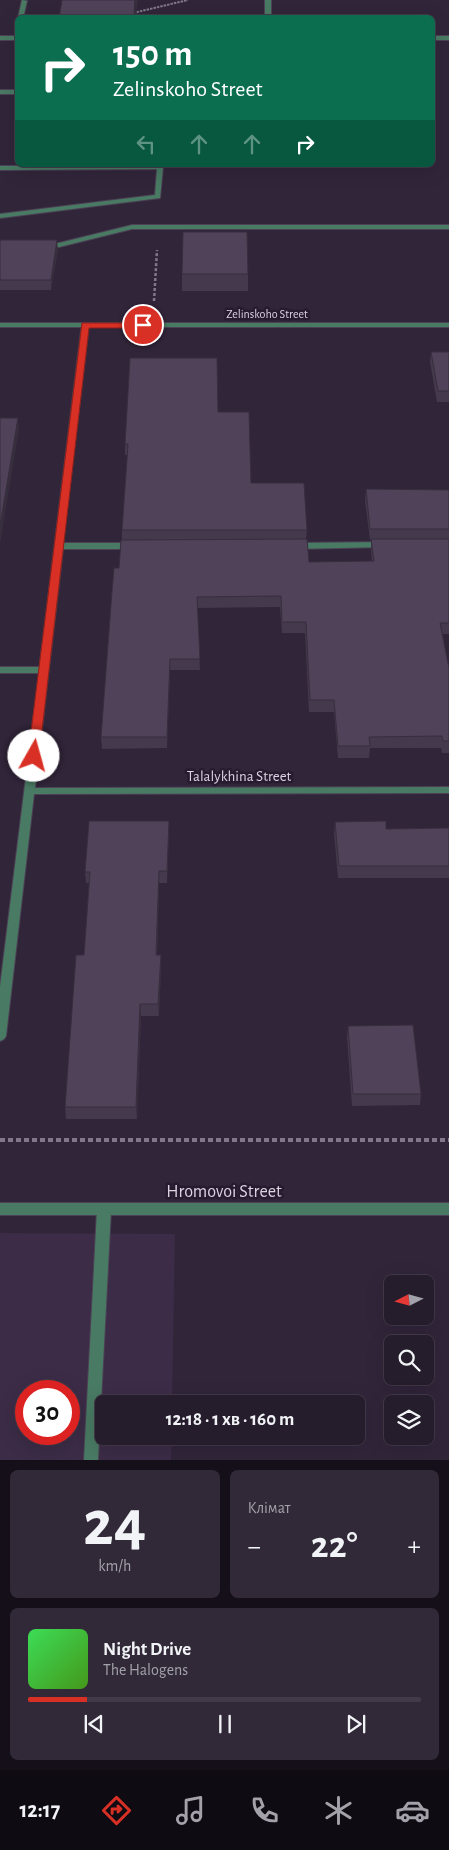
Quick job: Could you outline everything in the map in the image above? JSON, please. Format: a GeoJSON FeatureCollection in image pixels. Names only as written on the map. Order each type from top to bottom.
{"type":"FeatureCollection","features":[{"type":"Feature","properties":{"kind":"street"},"geometry":{"type":"LineString","coordinates":[[268,0],[268,15]]}},
{"type":"Feature","properties":{"kind":"street"},"geometry":{"type":"LineString","coordinates":[[21,15],[24,2]]}},
{"type":"Feature","properties":{"kind":"street"},"geometry":{"type":"LineString","coordinates":[[0,38],[15,36]]}},
{"type":"Feature","properties":{"kind":"street"},"geometry":{"type":"LineString","coordinates":[[435,38],[449,38]]}},
{"type":"Feature","properties":{"kind":"street"},"geometry":{"type":"LineString","coordinates":[[0,92],[15,92]]}},
{"type":"Feature","properties":{"kind":"street"},"geometry":{"type":"LineString","coordinates":[[0,168],[160,167],[158,198],[0,216]]}},
{"type":"Feature","properties":{"kind":"street"},"geometry":{"type":"LineString","coordinates":[[39,245],[59,245],[132,227],[449,227]]}},
{"type":"Feature","properties":{"kind":"street","name":"Zelinskoho Street"},"geometry":{"type":"LineString","coordinates":[[0,325],[449,325]]}},
{"type":"Feature","properties":{"kind":"street"},"geometry":{"type":"LineString","coordinates":[[0,1036],[5,959],[30,791],[85,325]]}},
{"type":"Feature","properties":{"kind":"street"},"geometry":{"type":"LineString","coordinates":[[283,546],[390,545]]}},
{"type":"Feature","properties":{"kind":"street"},"geometry":{"type":"LineString","coordinates":[[59,546],[146,546]]}},
{"type":"Feature","properties":{"kind":"street"},"geometry":{"type":"LineString","coordinates":[[0,670],[44,670]]}},
{"type":"Feature","properties":{"kind":"street","name":"Talalykhina Street"},"geometry":{"type":"LineString","coordinates":[[30,791],[449,790]]}},
{"type":"Feature","properties":{"kind":"street","name":"Hromovoi Street"},"geometry":{"type":"LineString","coordinates":[[0,1209],[449,1209]]}},
{"type":"Feature","properties":{"kind":"street"},"geometry":{"type":"LineString","coordinates":[[90,1460],[104,1210]]}},
{"type":"Feature","properties":{"kind":"path"},"geometry":{"type":"LineString","coordinates":[[132,13],[188,0]]}},
{"type":"Feature","properties":{"kind":"path"},"geometry":{"type":"LineString","coordinates":[[154,308],[158,227]]}},
{"type":"Feature","properties":{"kind":"path"},"geometry":{"type":"LineString","coordinates":[[0,1140],[449,1140]]}},
{"type":"Feature","properties":{"kind":"shaded area"},"geometry":{"type":"Polygon","coordinates":[[[0,1233],[175,1234],[172,1395],[95,1395],[95,1445],[172,1445],[171,1460],[0,1460],[0,1233]]]}},
{"type":"Feature","properties":{"kind":"building"},"geometry":{"type":"Polygon","coordinates":[[[62,0],[135,0],[134,15],[60,15],[62,0]]]}},
{"type":"Feature","properties":{"kind":"building"},"geometry":{"type":"Polygon","coordinates":[[[183,232],[247,232],[248,274],[182,274],[183,232]]]}},
{"type":"Feature","properties":{"kind":"building"},"geometry":{"type":"Polygon","coordinates":[[[0,240],[57,240],[51,280],[0,280],[0,240]]]}},
{"type":"Feature","properties":{"kind":"building"},"geometry":{"type":"Polygon","coordinates":[[[431,352],[449,352],[449,391],[438,391],[431,352]]]}},
{"type":"Feature","properties":{"kind":"building"},"geometry":{"type":"Polygon","coordinates":[[[130,358],[217,358],[218,412],[249,412],[251,483],[304,483],[307,530],[122,530],[128,444],[125,444],[130,358]]]}},
{"type":"Feature","properties":{"kind":"building"},"geometry":{"type":"Polygon","coordinates":[[[0,418],[18,418],[0,526],[0,418]]]}},
{"type":"Feature","properties":{"kind":"building"},"geometry":{"type":"Polygon","coordinates":[[[366,489],[449,490],[449,529],[370,529],[366,489]]]}},
{"type":"Feature","properties":{"kind":"building"},"geometry":{"type":"Polygon","coordinates":[[[307,539],[309,562],[374,561],[371,539],[449,539],[449,623],[440,623],[449,668],[449,741],[443,741],[442,736],[369,737],[370,746],[338,746],[334,700],[310,700],[306,622],[282,622],[281,596],[197,597],[200,659],[170,659],[167,737],[101,737],[114,568],[119,568],[121,540],[307,539]]]}},
{"type":"Feature","properties":{"kind":"building"},"geometry":{"type":"Polygon","coordinates":[[[89,821],[169,821],[167,871],[159,871],[156,955],[161,955],[158,1004],[140,1004],[136,1107],[65,1107],[76,955],[84,955],[90,872],[85,872],[89,821]]]}},
{"type":"Feature","properties":{"kind":"building"},"geometry":{"type":"Polygon","coordinates":[[[386,821],[386,829],[449,828],[449,866],[339,866],[335,822],[386,821]]]}},
{"type":"Feature","properties":{"kind":"building"},"geometry":{"type":"Polygon","coordinates":[[[413,1025],[421,1094],[353,1094],[348,1026],[413,1025]]]}},
{"type":"Feature","properties":{"kind":"route"},"geometry":{"type":"LineString","coordinates":[[34,756],[85,325],[143,325]]}}]}
